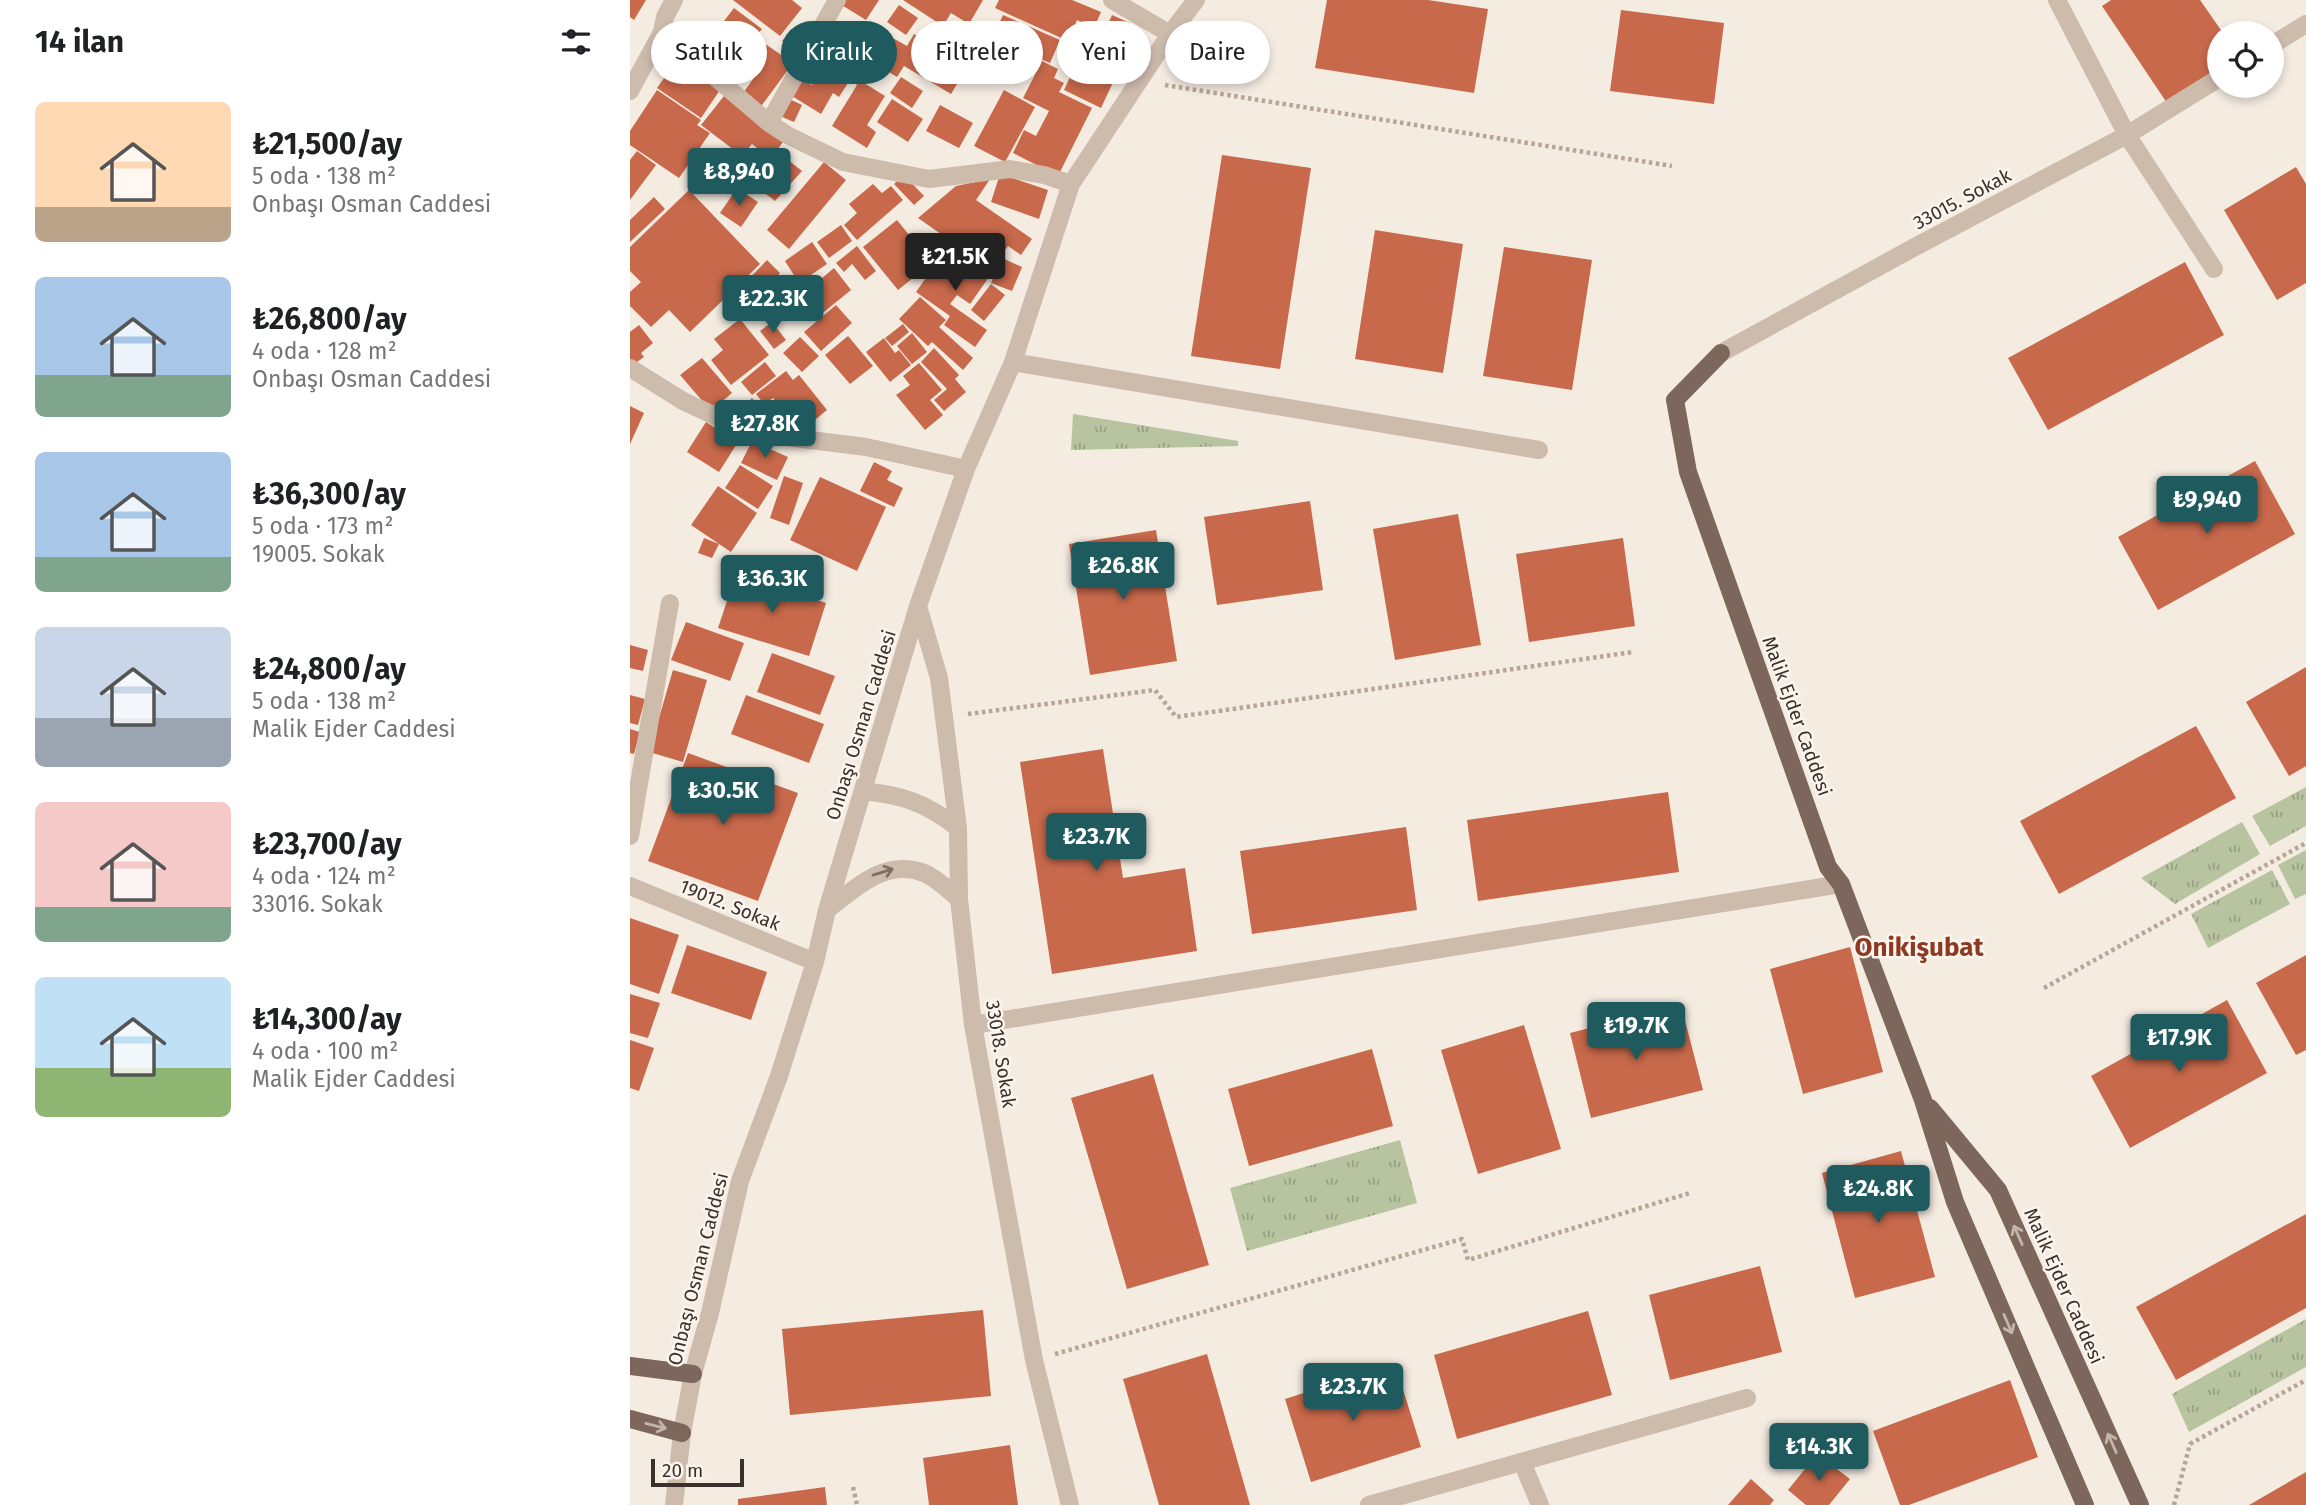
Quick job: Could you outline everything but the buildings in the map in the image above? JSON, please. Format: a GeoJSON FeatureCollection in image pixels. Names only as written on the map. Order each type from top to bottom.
{"type":"FeatureCollection","features":[{"type":"Feature","properties":{"kind":"main road","name":"Malik Ejder Caddesi"},"geometry":{"type":"LineString","coordinates":[[1721,353],[1675,400],[1688,472],[1828,867],[1841,884],[1923,1100],[1955,1202],[2085,1505]]}},
{"type":"Feature","properties":{"kind":"main road","name":"Malik Ejder Caddesi"},"geometry":{"type":"LineString","coordinates":[[1923,1100],[1998,1190],[2140,1505]]}},
{"type":"Feature","properties":{"kind":"main road"},"geometry":{"type":"LineString","coordinates":[[630,1366],[693,1374]]}},
{"type":"Feature","properties":{"kind":"main road"},"geometry":{"type":"LineString","coordinates":[[630,1419],[682,1433]]}},
{"type":"Feature","properties":{"kind":"street"},"geometry":{"type":"LineString","coordinates":[[664,21],[674,0]]}},
{"type":"Feature","properties":{"kind":"street"},"geometry":{"type":"LineString","coordinates":[[769,123],[837,0]]}},
{"type":"Feature","properties":{"kind":"street"},"geometry":{"type":"LineString","coordinates":[[1112,0],[1165,31]]}},
{"type":"Feature","properties":{"kind":"street","name":"Onbaşı Osman Caddesi"},"geometry":{"type":"LineString","coordinates":[[1180,21],[1196,0]]}},
{"type":"Feature","properties":{"kind":"street"},"geometry":{"type":"LineString","coordinates":[[2057,0],[2127,135],[2214,270]]}},
{"type":"Feature","properties":{"kind":"street"},"geometry":{"type":"LineString","coordinates":[[2284,38],[2306,24]]}},
{"type":"Feature","properties":{"kind":"street","name":"Onbaşı Osman Caddesi"},"geometry":{"type":"LineString","coordinates":[[1151,63],[1165,42]]}},
{"type":"Feature","properties":{"kind":"street"},"geometry":{"type":"LineString","coordinates":[[630,92],[651,53]]}},
{"type":"Feature","properties":{"kind":"street"},"geometry":{"type":"LineString","coordinates":[[723,84],[769,123],[789,136],[843,162],[929,178],[1010,169],[1044,175],[1071,184]]}},
{"type":"Feature","properties":{"kind":"street","name":"Onbaşı Osman Caddesi"},"geometry":{"type":"LineString","coordinates":[[674,1505],[682,1433],[693,1374],[710,1314],[740,1181],[779,1076],[815,962],[827,910],[918,606],[966,469],[1013,362],[1071,184],[1137,84]]}},
{"type":"Feature","properties":{"kind":"street","name":"33015. Sokak"},"geometry":{"type":"LineString","coordinates":[[1721,353],[2127,135],[2207,85]]}},
{"type":"Feature","properties":{"kind":"street"},"geometry":{"type":"LineString","coordinates":[[1013,362],[1539,450]]}},
{"type":"Feature","properties":{"kind":"street"},"geometry":{"type":"LineString","coordinates":[[630,368],[683,401],[730,423],[786,437],[866,447],[966,469]]}},
{"type":"Feature","properties":{"kind":"street"},"geometry":{"type":"LineString","coordinates":[[630,836],[670,603]]}},
{"type":"Feature","properties":{"kind":"street","name":"33018. Sokak"},"geometry":{"type":"LineString","coordinates":[[918,606],[939,678],[957,828],[959,900],[973,1025],[1034,1360],[1070,1505]]}},
{"type":"Feature","properties":{"kind":"street"},"geometry":{"type":"LineString","coordinates":[[863,791],[912,799],[937,811],[957,828]]}},
{"type":"Feature","properties":{"kind":"street"},"geometry":{"type":"LineString","coordinates":[[827,910],[869,877],[897,868],[925,873],[959,900]]}},
{"type":"Feature","properties":{"kind":"street"},"geometry":{"type":"LineString","coordinates":[[973,1025],[1841,884]]}},
{"type":"Feature","properties":{"kind":"street","name":"19012. Sokak"},"geometry":{"type":"LineString","coordinates":[[630,886],[815,962]]}},
{"type":"Feature","properties":{"kind":"street"},"geometry":{"type":"LineString","coordinates":[[1369,1505],[1747,1398]]}},
{"type":"Feature","properties":{"kind":"street"},"geometry":{"type":"LineString","coordinates":[[1522,1462],[1539,1505]]}},
{"type":"Feature","properties":{"kind":"path"},"geometry":{"type":"LineString","coordinates":[[1151,83],[1672,166]]}},
{"type":"Feature","properties":{"kind":"path"},"geometry":{"type":"LineString","coordinates":[[943,718],[1155,690],[1175,717],[1633,652]]}},
{"type":"Feature","properties":{"kind":"path"},"geometry":{"type":"LineString","coordinates":[[2044,988],[2306,842]]}},
{"type":"Feature","properties":{"kind":"path"},"geometry":{"type":"LineString","coordinates":[[1034,1360],[1462,1238],[1468,1260],[1690,1193]]}},
{"type":"Feature","properties":{"kind":"path"},"geometry":{"type":"LineString","coordinates":[[2174,1505],[2190,1444],[2306,1380]]}},
{"type":"Feature","properties":{"kind":"path"},"geometry":{"type":"LineString","coordinates":[[853,1487],[857,1505]]}},
{"type":"Feature","properties":{"kind":"green space"},"geometry":{"type":"Polygon","coordinates":[[[1073,414],[1238,441],[1238,446],[1071,450],[1073,414]]]}},
{"type":"Feature","properties":{"kind":"green space"},"geometry":{"type":"Polygon","coordinates":[[[2306,787],[2306,826],[2270,846],[2252,816],[2306,787]]]}},
{"type":"Feature","properties":{"kind":"green space"},"geometry":{"type":"Polygon","coordinates":[[[2242,822],[2260,854],[2175,904],[2141,878],[2242,822]]]}},
{"type":"Feature","properties":{"kind":"green space"},"geometry":{"type":"Polygon","coordinates":[[[2306,850],[2306,894],[2295,899],[2278,865],[2306,850]]]}},
{"type":"Feature","properties":{"kind":"green space"},"geometry":{"type":"Polygon","coordinates":[[[2272,870],[2290,904],[2208,948],[2191,914],[2272,870]]]}},
{"type":"Feature","properties":{"kind":"green space"},"geometry":{"type":"Polygon","coordinates":[[[1400,1140],[1417,1203],[1247,1251],[1230,1188],[1400,1140]]]}},
{"type":"Feature","properties":{"kind":"green space"},"geometry":{"type":"Polygon","coordinates":[[[2306,1319],[2306,1367],[2189,1432],[2172,1394],[2306,1319]]]}},
{"type":"Feature","properties":{"kind":"district","name":"Onikişubat"},"geometry":{"type":"Point","coordinates":[1919,947]}}]}
